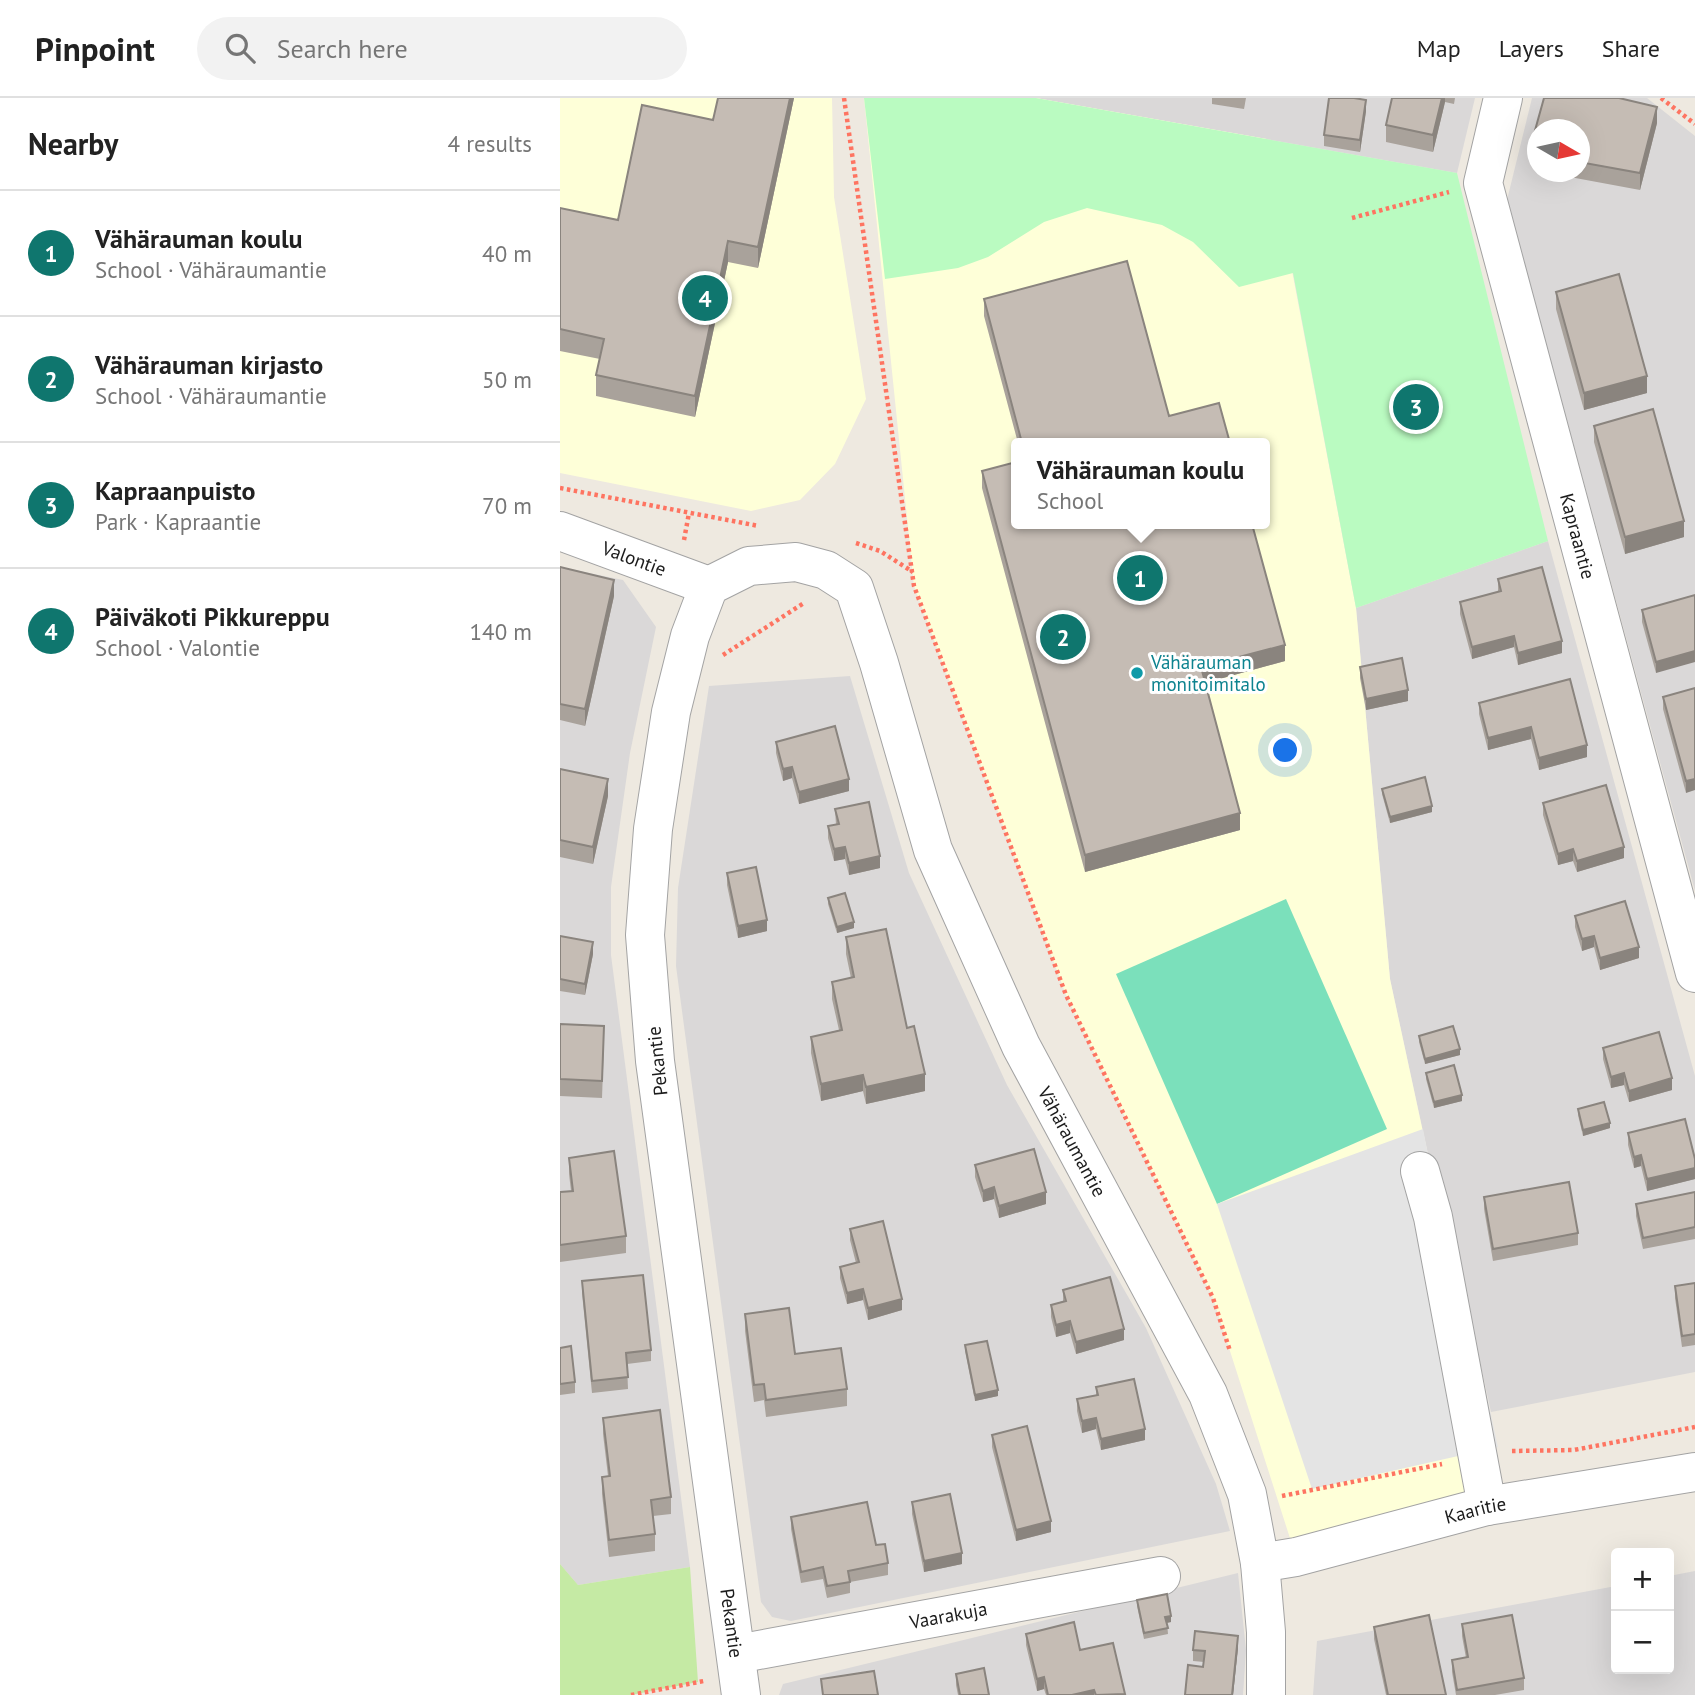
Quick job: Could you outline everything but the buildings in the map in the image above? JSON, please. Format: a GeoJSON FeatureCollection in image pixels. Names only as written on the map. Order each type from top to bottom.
{"type":"FeatureCollection","features":[{"type":"Feature","properties":{"kind":"street","name":"Kapraantie"},"geometry":{"type":"LineString","coordinates":[[1503,98],[1483,183],[1695,973]]}},
{"type":"Feature","properties":{"kind":"street","name":"Valontie"},"geometry":{"type":"LineString","coordinates":[[560,531],[709,586]]}},
{"type":"Feature","properties":{"kind":"street","name":"Vähäraumantie"},"geometry":{"type":"LineString","coordinates":[[709,586],[749,566],[796,562],[826,570],[854,588],[879,663],[933,850],[1021,1046],[1208,1394],[1247,1494],[1260,1563],[1266,1632],[1266,1695]]}},
{"type":"Feature","properties":{"kind":"street","name":"Pekantie"},"geometry":{"type":"LineString","coordinates":[[709,586],[691,636],[671,712],[653,829],[645,934],[657,1075],[739,1675]]}},
{"type":"Feature","properties":{"kind":"street"},"geometry":{"type":"LineString","coordinates":[[1420,1171],[1433,1217],[1486,1506]]}},
{"type":"Feature","properties":{"kind":"street","name":"Kaaritie"},"geometry":{"type":"LineString","coordinates":[[1260,1563],[1296,1557],[1486,1506],[1695,1472]]}},
{"type":"Feature","properties":{"kind":"street","name":"Vaarakuja"},"geometry":{"type":"LineString","coordinates":[[739,1675],[1161,1576]]}},
{"type":"Feature","properties":{"kind":"path"},"geometry":{"type":"LineString","coordinates":[[844,98],[914,586],[1066,995],[1213,1298],[1234,1365]]}},
{"type":"Feature","properties":{"kind":"path"},"geometry":{"type":"LineString","coordinates":[[1661,98],[1695,124]]}},
{"type":"Feature","properties":{"kind":"path"},"geometry":{"type":"LineString","coordinates":[[1352,218],[1483,183]]}},
{"type":"Feature","properties":{"kind":"path"},"geometry":{"type":"LineString","coordinates":[[560,488],[744,524]]}},
{"type":"Feature","properties":{"kind":"path"},"geometry":{"type":"LineString","coordinates":[[720,657],[811,599]]}},
{"type":"Feature","properties":{"kind":"path"},"geometry":{"type":"LineString","coordinates":[[631,1695],[739,1675]]}},
{"type":"Feature","properties":{"kind":"shaded area"},"geometry":{"type":"Polygon","coordinates":[[[560,98],[832,98],[834,197],[866,399],[835,464],[800,500],[751,511],[560,473],[560,98]]]}},
{"type":"Feature","properties":{"kind":"shaded area"},"geometry":{"type":"Polygon","coordinates":[[[864,98],[1036,98],[1267,139],[1356,608],[1390,979],[1503,1504],[1296,1557],[1213,1298],[1066,995],[914,586],[864,98]]]}},
{"type":"Feature","properties":{"kind":"shaded area"},"geometry":{"type":"Polygon","coordinates":[[[1036,98],[1475,98],[1457,173],[1036,98]]]}},
{"type":"Feature","properties":{"kind":"shaded area"},"geometry":{"type":"Polygon","coordinates":[[[1532,98],[1647,98],[1695,136],[1695,891],[1507,200],[1532,98]]]}},
{"type":"Feature","properties":{"kind":"shaded area"},"geometry":{"type":"Polygon","coordinates":[[[1548,541],[1695,1076],[1695,1372],[1491,1412],[1445,1203],[1429,1159],[1390,979],[1356,608],[1548,541]]]}},
{"type":"Feature","properties":{"kind":"shaded area"},"geometry":{"type":"Polygon","coordinates":[[[560,567],[623,580],[656,627],[630,753],[611,887],[611,955],[690,1567],[578,1585],[560,1564],[560,567]]]}},
{"type":"Feature","properties":{"kind":"shaded area"},"geometry":{"type":"Polygon","coordinates":[[[850,676],[909,873],[1007,1085],[1146,1328],[1216,1484],[1230,1531],[791,1621],[772,1617],[761,1602],[676,966],[678,888],[709,686],[850,676]]]}},
{"type":"Feature","properties":{"kind":"shaded area"},"geometry":{"type":"Polygon","coordinates":[[[1423,1129],[1429,1159],[1445,1203],[1498,1447],[1312,1489],[1217,1204],[1423,1129]]]}},
{"type":"Feature","properties":{"kind":"shaded area"},"geometry":{"type":"Polygon","coordinates":[[[1695,1571],[1695,1695],[1313,1695],[1317,1641],[1611,1587],[1611,1674],[1674,1674],[1674,1575],[1695,1571]]]}},
{"type":"Feature","properties":{"kind":"shaded area"},"geometry":{"type":"Polygon","coordinates":[[[1238,1573],[1246,1650],[1243,1695],[779,1695],[783,1684],[1238,1573]]]}},
{"type":"Feature","properties":{"kind":"green space"},"geometry":{"type":"Polygon","coordinates":[[[864,98],[1036,98],[1457,173],[1548,541],[1356,608],[1293,273],[1239,287],[1193,242],[1162,225],[1087,208],[1044,222],[988,257],[958,268],[885,279],[864,98]]]}},
{"type":"Feature","properties":{"kind":"green space"},"geometry":{"type":"Polygon","coordinates":[[[1286,899],[1387,1129],[1217,1204],[1116,974],[1286,899]]]}},
{"type":"Feature","properties":{"kind":"green space"},"geometry":{"type":"Polygon","coordinates":[[[560,1564],[578,1585],[690,1567],[698,1682],[631,1695],[560,1695],[560,1564]]]}},
{"type":"Feature","properties":{"kind":"place","name":"Päiväkoti Pikkureppu"},"geometry":{"type":"Point","coordinates":[705,298]}},
{"type":"Feature","properties":{"kind":"place","name":"Kapraanpuisto"},"geometry":{"type":"Point","coordinates":[1416,407]}},
{"type":"Feature","properties":{"kind":"place","name":"Vähärauman koulu"},"geometry":{"type":"Point","coordinates":[1140,578]}},
{"type":"Feature","properties":{"kind":"place","name":"Vähärauman kirjasto"},"geometry":{"type":"Point","coordinates":[1063,637]}},
{"type":"Feature","properties":{"kind":"place","name":"Vähärauman monitoimitalo"},"geometry":{"type":"Point","coordinates":[1137,673]}}]}
